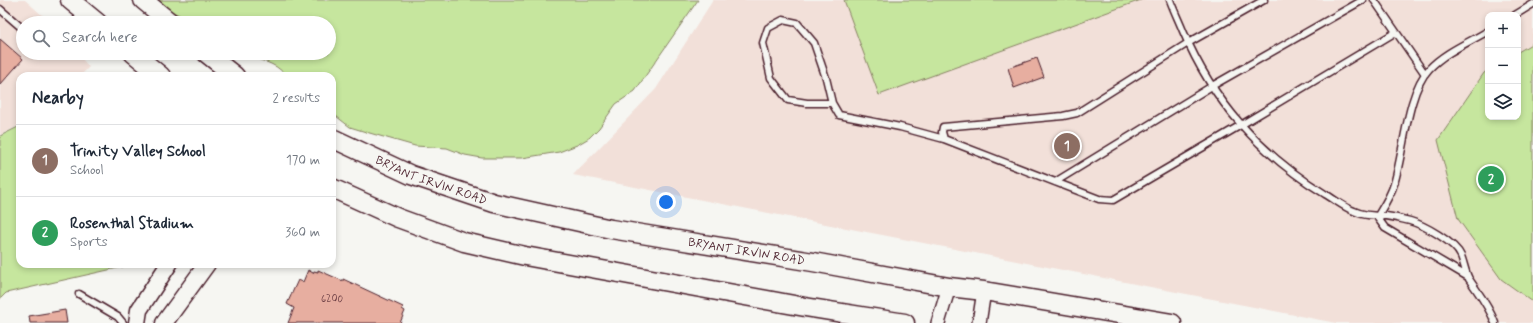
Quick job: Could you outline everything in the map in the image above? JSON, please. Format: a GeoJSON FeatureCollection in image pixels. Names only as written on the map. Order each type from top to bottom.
{"type":"FeatureCollection","features":[{"type":"Feature","properties":{"kind":"main road"},"geometry":{"type":"LineString","coordinates":[[70,0],[83,16]]}},
{"type":"Feature","properties":{"kind":"main road"},"geometry":{"type":"LineString","coordinates":[[143,0],[162,16]]}},
{"type":"Feature","properties":{"kind":"main road"},"geometry":{"type":"LineString","coordinates":[[142,60],[156,72]]}},
{"type":"Feature","properties":{"kind":"main road"},"geometry":{"type":"LineString","coordinates":[[215,60],[230,72]]}},
{"type":"Feature","properties":{"kind":"main road","name":"BRYANT IRVIN ROAD"},"geometry":{"type":"LineString","coordinates":[[336,140],[411,175],[494,204],[611,229],[814,262],[949,287],[984,291],[1172,323]]}},
{"type":"Feature","properties":{"kind":"main road"},"geometry":{"type":"LineString","coordinates":[[336,190],[398,218],[464,242],[556,262],[805,307],[905,323]]}},
{"type":"Feature","properties":{"kind":"street"},"geometry":{"type":"LineString","coordinates":[[137,323],[139,310],[166,268]]}},
{"type":"Feature","properties":{"kind":"street"},"geometry":{"type":"LineString","coordinates":[[164,323],[204,268]]}},
{"type":"Feature","properties":{"kind":"street"},"geometry":{"type":"LineString","coordinates":[[938,323],[949,287]]}},
{"type":"Feature","properties":{"kind":"street"},"geometry":{"type":"LineString","coordinates":[[979,323],[984,291]]}},
{"type":"Feature","properties":{"kind":"lane"},"geometry":{"type":"LineString","coordinates":[[944,139],[942,132],[943,128],[1063,116],[1077,113],[1188,43],[1264,0]]}},
{"type":"Feature","properties":{"kind":"lane"},"geometry":{"type":"LineString","coordinates":[[1055,182],[1212,86],[1363,0]]}},
{"type":"Feature","properties":{"kind":"lane"},"geometry":{"type":"LineString","coordinates":[[1374,0],[1425,74]]}},
{"type":"Feature","properties":{"kind":"lane"},"geometry":{"type":"LineString","coordinates":[[1172,1],[1188,43],[1202,70],[1241,125],[1253,138],[1276,159],[1309,184],[1354,212],[1377,217],[1386,216],[1412,222],[1439,235],[1461,255],[1468,277],[1483,297],[1490,309],[1495,323]]}},
{"type":"Feature","properties":{"kind":"lane"},"geometry":{"type":"LineString","coordinates":[[1520,12],[1533,4]]}},
{"type":"Feature","properties":{"kind":"lane"},"geometry":{"type":"LineString","coordinates":[[0,9],[16,23]]}},
{"type":"Feature","properties":{"kind":"lane"},"geometry":{"type":"LineString","coordinates":[[832,103],[807,103],[788,100],[771,78],[763,43],[768,28],[783,20],[797,23],[814,43],[826,78],[832,103],[839,115],[900,127],[944,139],[1099,199],[1113,200],[1396,32]]}},
{"type":"Feature","properties":{"kind":"lane"},"geometry":{"type":"LineString","coordinates":[[1377,217],[1394,186],[1413,98],[1420,81],[1442,57],[1485,33]]}},
{"type":"Feature","properties":{"kind":"lane"},"geometry":{"type":"LineString","coordinates":[[1377,217],[1385,228],[1468,277]]}},
{"type":"Feature","properties":{"kind":"lane"},"geometry":{"type":"LineString","coordinates":[[79,294],[118,317],[123,323]]}},
{"type":"Feature","properties":{"kind":"shaded area"},"geometry":{"type":"Polygon","coordinates":[[[0,0],[25,0],[43,16],[16,16],[16,60],[83,60],[89,67],[84,72],[16,72],[16,127],[0,135],[0,0]]]}},
{"type":"Feature","properties":{"kind":"shaded area"},"geometry":{"type":"Polygon","coordinates":[[[713,0],[1533,0],[1533,323],[1336,323],[573,175],[656,89],[713,0]]]}},
{"type":"Feature","properties":{"kind":"green space"},"geometry":{"type":"Polygon","coordinates":[[[158,0],[698,0],[635,91],[616,104],[599,128],[589,138],[577,145],[559,152],[522,158],[482,158],[465,155],[447,148],[415,146],[350,127],[336,116],[336,72],[283,72],[277,67],[260,60],[336,60],[336,16],[183,16],[161,4],[158,0]]]}},
{"type":"Feature","properties":{"kind":"green space"},"geometry":{"type":"Polygon","coordinates":[[[844,0],[1141,0],[879,95],[844,0]]]}},
{"type":"Feature","properties":{"kind":"green space"},"geometry":{"type":"Polygon","coordinates":[[[1533,43],[1533,302],[1501,279],[1458,219],[1438,140],[1485,72],[1485,120],[1521,120],[1521,50],[1533,43]]]}},
{"type":"Feature","properties":{"kind":"green space"},"geometry":{"type":"Polygon","coordinates":[[[16,128],[16,268],[117,268],[6,293],[0,299],[0,136],[16,128]]]}},
{"type":"Feature","properties":{"kind":"building"},"geometry":{"type":"Polygon","coordinates":[[[0,39],[16,53],[16,60],[22,60],[0,85],[0,39]]]}},
{"type":"Feature","properties":{"kind":"building"},"geometry":{"type":"Polygon","coordinates":[[[1037,58],[1044,77],[1014,88],[1008,68],[1037,58]]]}},
{"type":"Feature","properties":{"kind":"building"},"geometry":{"type":"Polygon","coordinates":[[[308,270],[313,273],[314,271],[318,272],[318,270],[343,281],[343,279],[403,307],[402,309],[405,311],[400,323],[288,323],[294,308],[287,304],[298,280],[303,282],[308,270]]]}},
{"type":"Feature","properties":{"kind":"building"},"geometry":{"type":"Polygon","coordinates":[[[65,310],[67,323],[30,323],[29,316],[65,310]]]}},
{"type":"Feature","properties":{"kind":"place","name":"Trinity Valley School"},"geometry":{"type":"Point","coordinates":[1067,146]}},
{"type":"Feature","properties":{"kind":"place","name":"Rosenthal Stadium"},"geometry":{"type":"Point","coordinates":[1491,179]}}]}
